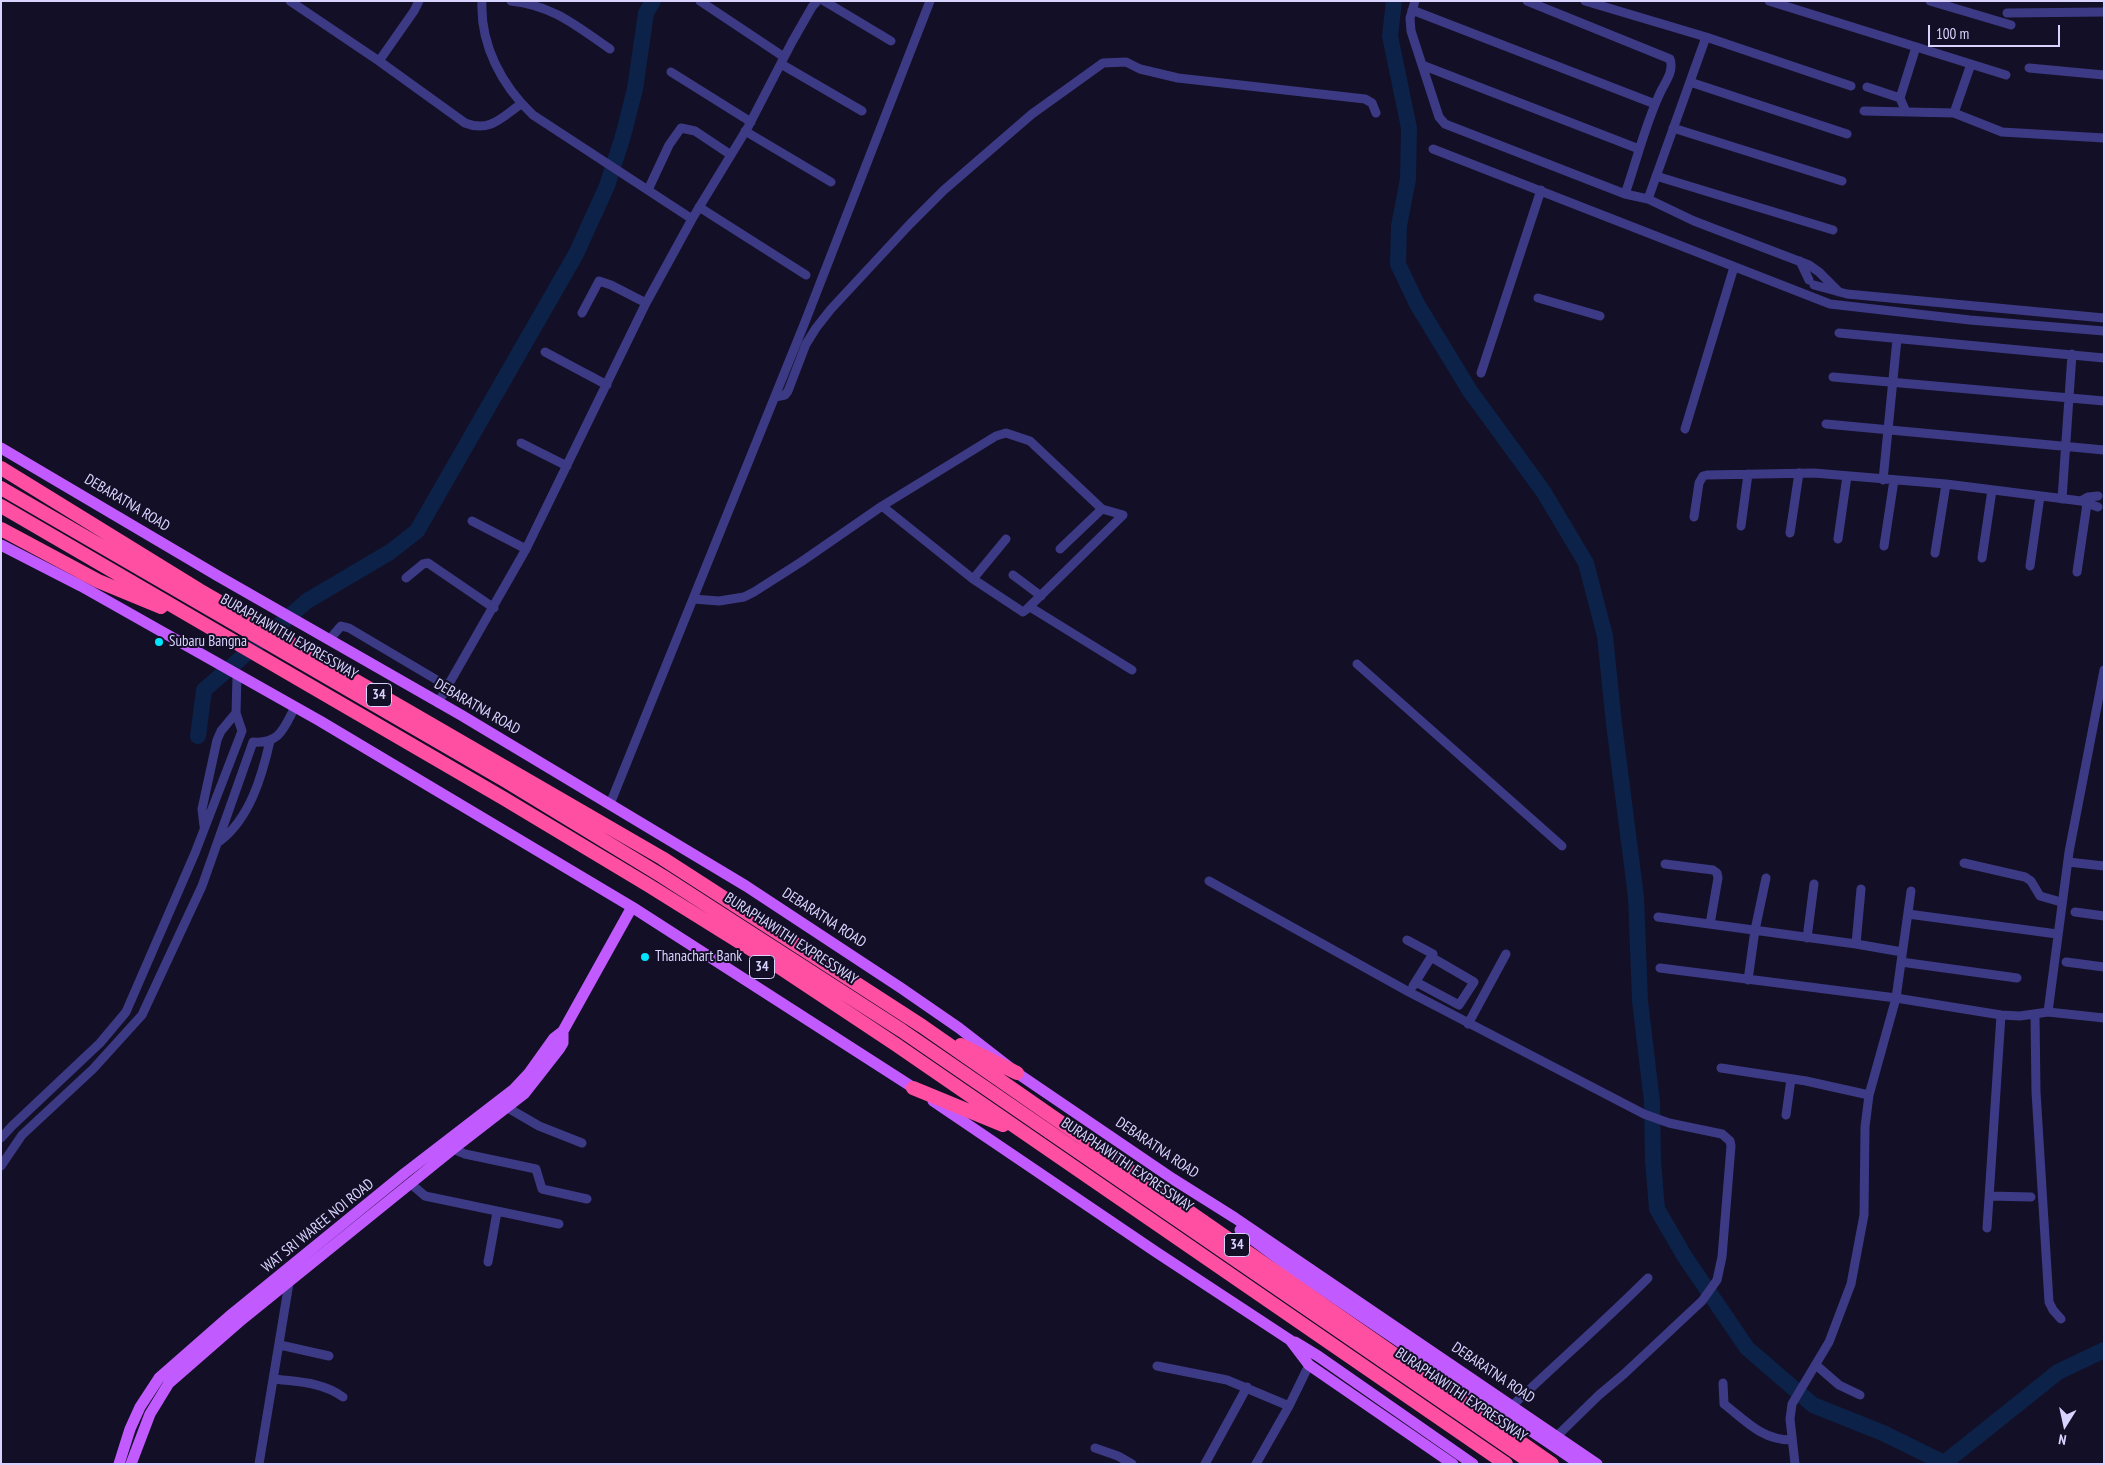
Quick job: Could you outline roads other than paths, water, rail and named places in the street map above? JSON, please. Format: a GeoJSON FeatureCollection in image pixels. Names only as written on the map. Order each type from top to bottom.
{"type":"FeatureCollection","features":[{"type":"Feature","properties":{"kind":"highway"},"geometry":{"type":"LineString","coordinates":[[1,466],[117,536],[198,602]]}},
{"type":"Feature","properties":{"kind":"highway","name":"34"},"geometry":{"type":"LineString","coordinates":[[1,466],[199,590],[662,858],[922,1026],[1552,1464]]}},
{"type":"Feature","properties":{"kind":"highway","name":"BURAPHAWITHI EXPRESSWAY"},"geometry":{"type":"LineString","coordinates":[[1,488],[506,782],[662,876],[902,1030],[1533,1464]]}},
{"type":"Feature","properties":{"kind":"highway","name":"BURAPHAWITHI EXPRESSWAY"},"geometry":{"type":"LineString","coordinates":[[1,506],[504,798],[770,961],[895,1044],[1506,1464]]}},
{"type":"Feature","properties":{"kind":"highway","name":"34"},"geometry":{"type":"LineString","coordinates":[[1,513],[191,621],[644,890],[1004,1125],[1497,1464]]}},
{"type":"Feature","properties":{"kind":"highway"},"geometry":{"type":"LineString","coordinates":[[1,529],[98,581],[139,599],[190,616]]}},
{"type":"Feature","properties":{"kind":"highway"},"geometry":{"type":"LineString","coordinates":[[922,1026],[1018,1072]]}},
{"type":"Feature","properties":{"kind":"highway"},"geometry":{"type":"LineString","coordinates":[[913,1088],[1004,1125]]}},
{"type":"Feature","properties":{"kind":"main road","name":"DEBARATNA ROAD"},"geometry":{"type":"LineString","coordinates":[[1,448],[610,804],[746,886],[959,1028],[1018,1072],[1173,1179],[1243,1223],[1597,1464]]}},
{"type":"Feature","properties":{"kind":"main road"},"geometry":{"type":"LineString","coordinates":[[42,537],[56,573]]}},
{"type":"Feature","properties":{"kind":"main road","name":"34"},"geometry":{"type":"LineString","coordinates":[[1,545],[56,573],[295,707],[632,907],[913,1088],[1290,1340],[1309,1365],[1452,1464]]}},
{"type":"Feature","properties":{"kind":"main road","name":"WAT SRI WAREE NOI ROAD"},"geometry":{"type":"LineString","coordinates":[[119,1464],[130,1429],[140,1407],[159,1378],[232,1314],[399,1178],[514,1088],[529,1073],[554,1038],[563,1031],[632,907]]}},
{"type":"Feature","properties":{"kind":"main road","name":"WAT SRI WAREE NOI ROAD"},"geometry":{"type":"LineString","coordinates":[[131,1464],[150,1414],[170,1383],[239,1322],[524,1094],[560,1048],[563,1043],[563,1031]]}},
{"type":"Feature","properties":{"kind":"main road"},"geometry":{"type":"LineString","coordinates":[[1173,1179],[1292,1269],[1580,1464]]}},
{"type":"Feature","properties":{"kind":"main road"},"geometry":{"type":"LineString","coordinates":[[1290,1340],[1318,1356],[1473,1464]]}},
{"type":"Feature","properties":{"kind":"street"},"geometry":{"type":"LineString","coordinates":[[290,1],[379,61],[465,123],[474,126],[489,126],[521,104]]}},
{"type":"Feature","properties":{"kind":"street"},"geometry":{"type":"LineString","coordinates":[[379,61],[419,1]]}},
{"type":"Feature","properties":{"kind":"street"},"geometry":{"type":"LineString","coordinates":[[482,1],[484,30],[493,60],[501,76],[521,104],[534,115],[692,219]]}},
{"type":"Feature","properties":{"kind":"street"},"geometry":{"type":"LineString","coordinates":[[511,1],[537,6],[553,12],[610,49]]}},
{"type":"Feature","properties":{"kind":"street"},"geometry":{"type":"LineString","coordinates":[[700,1],[783,60],[862,111]]}},
{"type":"Feature","properties":{"kind":"street"},"geometry":{"type":"LineString","coordinates":[[824,1],[891,41]]}},
{"type":"Feature","properties":{"kind":"street"},"geometry":{"type":"LineString","coordinates":[[610,804],[775,397],[930,1]]}},
{"type":"Feature","properties":{"kind":"street"},"geometry":{"type":"LineString","coordinates":[[1527,1],[1670,59],[1670,74],[1655,104],[1625,194]]}},
{"type":"Feature","properties":{"kind":"street"},"geometry":{"type":"LineString","coordinates":[[1584,1],[1706,37],[1851,86]]}},
{"type":"Feature","properties":{"kind":"street"},"geometry":{"type":"LineString","coordinates":[[1769,1],[2006,75]]}},
{"type":"Feature","properties":{"kind":"street"},"geometry":{"type":"LineString","coordinates":[[1930,1],[2011,25]]}},
{"type":"Feature","properties":{"kind":"street"},"geometry":{"type":"LineString","coordinates":[[438,703],[494,608],[526,548],[646,303],[692,219],[751,122],[812,3]]}},
{"type":"Feature","properties":{"kind":"street"},"geometry":{"type":"LineString","coordinates":[[1655,104],[1414,6],[1409,25],[1439,117],[1445,124],[1625,194],[1648,199],[1694,221],[1800,262],[1819,272],[1839,292]]}},
{"type":"Feature","properties":{"kind":"street"},"geometry":{"type":"LineString","coordinates":[[2007,13],[2104,12]]}},
{"type":"Feature","properties":{"kind":"street"},"geometry":{"type":"LineString","coordinates":[[1648,199],[1706,37]]}},
{"type":"Feature","properties":{"kind":"street"},"geometry":{"type":"LineString","coordinates":[[1906,112],[1900,98],[1916,47]]}},
{"type":"Feature","properties":{"kind":"street"},"geometry":{"type":"LineString","coordinates":[[775,397],[781,396],[788,391],[806,344],[816,328],[831,309],[910,224],[944,190],[1032,114],[1103,63],[1126,62],[1140,69],[1178,78],[1365,99],[1372,103],[1376,113]]}},
{"type":"Feature","properties":{"kind":"street"},"geometry":{"type":"LineString","coordinates":[[1954,113],[1971,64]]}},
{"type":"Feature","properties":{"kind":"street"},"geometry":{"type":"LineString","coordinates":[[1422,65],[1640,149]]}},
{"type":"Feature","properties":{"kind":"street"},"geometry":{"type":"LineString","coordinates":[[2029,68],[2104,75]]}},
{"type":"Feature","properties":{"kind":"street"},"geometry":{"type":"LineString","coordinates":[[671,72],[751,122]]}},
{"type":"Feature","properties":{"kind":"street"},"geometry":{"type":"LineString","coordinates":[[1690,82],[1847,134]]}},
{"type":"Feature","properties":{"kind":"street"},"geometry":{"type":"LineString","coordinates":[[1867,87],[1900,98]]}},
{"type":"Feature","properties":{"kind":"street"},"geometry":{"type":"LineString","coordinates":[[1864,111],[1954,113],[2002,132],[2104,138]]}},
{"type":"Feature","properties":{"kind":"street"},"geometry":{"type":"LineString","coordinates":[[648,190],[669,145],[681,128],[695,131],[731,154]]}},
{"type":"Feature","properties":{"kind":"street"},"geometry":{"type":"LineString","coordinates":[[1673,128],[1842,181]]}},
{"type":"Feature","properties":{"kind":"street"},"geometry":{"type":"LineString","coordinates":[[745,131],[831,182]]}},
{"type":"Feature","properties":{"kind":"street"},"geometry":{"type":"LineString","coordinates":[[1433,149],[1838,306],[2104,331]]}},
{"type":"Feature","properties":{"kind":"street"},"geometry":{"type":"LineString","coordinates":[[1656,176],[1833,230]]}},
{"type":"Feature","properties":{"kind":"street"},"geometry":{"type":"LineString","coordinates":[[1480,373],[1541,190]]}},
{"type":"Feature","properties":{"kind":"street"},"geometry":{"type":"LineString","coordinates":[[699,208],[806,275]]}},
{"type":"Feature","properties":{"kind":"street"},"geometry":{"type":"LineString","coordinates":[[1800,262],[1811,282],[1839,292],[2104,318]]}},
{"type":"Feature","properties":{"kind":"street"},"geometry":{"type":"LineString","coordinates":[[1685,429],[1734,267]]}},
{"type":"Feature","properties":{"kind":"street"},"geometry":{"type":"LineString","coordinates":[[582,313],[599,281],[611,284],[646,303]]}},
{"type":"Feature","properties":{"kind":"street"},"geometry":{"type":"LineString","coordinates":[[1538,298],[1600,316]]}},
{"type":"Feature","properties":{"kind":"street"},"geometry":{"type":"LineString","coordinates":[[1839,333],[2104,358]]}},
{"type":"Feature","properties":{"kind":"street"},"geometry":{"type":"LineString","coordinates":[[1883,480],[1897,339]]}},
{"type":"Feature","properties":{"kind":"street"},"geometry":{"type":"LineString","coordinates":[[545,352],[607,385]]}},
{"type":"Feature","properties":{"kind":"street"},"geometry":{"type":"LineString","coordinates":[[2062,498],[2072,354]]}},
{"type":"Feature","properties":{"kind":"street"},"geometry":{"type":"LineString","coordinates":[[1833,377],[1893,384],[2104,401]]}},
{"type":"Feature","properties":{"kind":"street"},"geometry":{"type":"LineString","coordinates":[[1826,424],[2104,450]]}},
{"type":"Feature","properties":{"kind":"street"},"geometry":{"type":"LineString","coordinates":[[693,599],[719,601],[744,597],[754,592],[802,562],[882,506],[996,436],[1006,433],[1030,441],[1102,509],[1123,515],[1023,612],[973,579],[882,506]]}},
{"type":"Feature","properties":{"kind":"street"},"geometry":{"type":"LineString","coordinates":[[521,443],[567,466]]}},
{"type":"Feature","properties":{"kind":"street"},"geometry":{"type":"LineString","coordinates":[[1790,533],[1799,473]]}},
{"type":"Feature","properties":{"kind":"street"},"geometry":{"type":"LineString","coordinates":[[1694,517],[1699,483],[1703,476],[1748,474],[1799,473],[1946,484],[2085,501],[2098,507]]}},
{"type":"Feature","properties":{"kind":"street"},"geometry":{"type":"LineString","coordinates":[[1740,526],[1748,474]]}},
{"type":"Feature","properties":{"kind":"street"},"geometry":{"type":"LineString","coordinates":[[1838,539],[1847,476]]}},
{"type":"Feature","properties":{"kind":"street"},"geometry":{"type":"LineString","coordinates":[[1884,546],[1894,480]]}},
{"type":"Feature","properties":{"kind":"street"},"geometry":{"type":"LineString","coordinates":[[1935,553],[1946,484]]}},
{"type":"Feature","properties":{"kind":"street"},"geometry":{"type":"LineString","coordinates":[[1982,558],[1992,490]]}},
{"type":"Feature","properties":{"kind":"street"},"geometry":{"type":"LineString","coordinates":[[2030,566],[2040,496]]}},
{"type":"Feature","properties":{"kind":"street"},"geometry":{"type":"LineString","coordinates":[[2085,501],[2098,496]]}},
{"type":"Feature","properties":{"kind":"street"},"geometry":{"type":"LineString","coordinates":[[2078,572],[2085,501]]}},
{"type":"Feature","properties":{"kind":"street"},"geometry":{"type":"LineString","coordinates":[[1060,548],[1102,509]]}},
{"type":"Feature","properties":{"kind":"street"},"geometry":{"type":"LineString","coordinates":[[472,522],[526,548]]}},
{"type":"Feature","properties":{"kind":"street"},"geometry":{"type":"LineString","coordinates":[[973,579],[1006,538]]}},
{"type":"Feature","properties":{"kind":"street"},"geometry":{"type":"LineString","coordinates":[[406,578],[423,564],[428,563],[494,608]]}},
{"type":"Feature","properties":{"kind":"street"},"geometry":{"type":"LineString","coordinates":[[1013,575],[1041,596]]}},
{"type":"Feature","properties":{"kind":"street"},"geometry":{"type":"LineString","coordinates":[[1030,607],[1132,670]]}},
{"type":"Feature","properties":{"kind":"street"},"geometry":{"type":"LineString","coordinates":[[330,640],[341,626],[349,628],[447,686]]}},
{"type":"Feature","properties":{"kind":"street"},"geometry":{"type":"LineString","coordinates":[[1357,664],[1562,846]]}},
{"type":"Feature","properties":{"kind":"street"},"geometry":{"type":"LineString","coordinates":[[2048,1012],[2061,902],[2101,703],[2104,670]]}},
{"type":"Feature","properties":{"kind":"street"},"geometry":{"type":"LineString","coordinates":[[237,676],[236,713],[242,731],[253,742],[270,741],[276,738],[283,730],[295,707]]}},
{"type":"Feature","properties":{"kind":"street"},"geometry":{"type":"LineString","coordinates":[[204,828],[202,809],[215,747],[221,731],[236,713]]}},
{"type":"Feature","properties":{"kind":"street"},"geometry":{"type":"LineString","coordinates":[[1,1138],[100,1043],[126,1012],[204,828],[242,731]]}},
{"type":"Feature","properties":{"kind":"street"},"geometry":{"type":"LineString","coordinates":[[219,842],[233,830],[252,798],[260,778],[270,741]]}},
{"type":"Feature","properties":{"kind":"street"},"geometry":{"type":"LineString","coordinates":[[1,1166],[22,1135],[93,1069],[142,1015],[202,886],[253,742]]}},
{"type":"Feature","properties":{"kind":"street"},"geometry":{"type":"LineString","coordinates":[[2068,862],[2104,866]]}},
{"type":"Feature","properties":{"kind":"street"},"geometry":{"type":"LineString","coordinates":[[1964,863],[2025,877],[2031,882],[2040,896],[2061,902]]}},
{"type":"Feature","properties":{"kind":"street"},"geometry":{"type":"LineString","coordinates":[[1665,864],[1717,873],[1718,878],[1710,924]]}},
{"type":"Feature","properties":{"kind":"street"},"geometry":{"type":"LineString","coordinates":[[1748,980],[1755,930],[1766,878]]}},
{"type":"Feature","properties":{"kind":"street"},"geometry":{"type":"LineString","coordinates":[[1209,881],[1468,1024],[1644,1114],[1669,1124],[1722,1134],[1730,1140],[1722,1257],[1716,1280],[1702,1301],[1557,1436]]}},
{"type":"Feature","properties":{"kind":"street"},"geometry":{"type":"LineString","coordinates":[[1807,938],[1814,884]]}},
{"type":"Feature","properties":{"kind":"street"},"geometry":{"type":"LineString","coordinates":[[1856,944],[1861,889]]}},
{"type":"Feature","properties":{"kind":"street"},"geometry":{"type":"LineString","coordinates":[[1795,1464],[1791,1440],[1790,1419],[1792,1404],[1829,1342],[1848,1292],[1862,1227],[1865,1209],[1864,1127],[1869,1095],[1896,998],[1911,892]]}},
{"type":"Feature","properties":{"kind":"street"},"geometry":{"type":"LineString","coordinates":[[2076,912],[2104,916]]}},
{"type":"Feature","properties":{"kind":"street"},"geometry":{"type":"LineString","coordinates":[[1908,914],[2057,934]]}},
{"type":"Feature","properties":{"kind":"street"},"geometry":{"type":"LineString","coordinates":[[1658,917],[1856,944],[1902,957],[2018,978]]}},
{"type":"Feature","properties":{"kind":"street"},"geometry":{"type":"LineString","coordinates":[[1406,940],[1433,954],[1409,992]]}},
{"type":"Feature","properties":{"kind":"street"},"geometry":{"type":"LineString","coordinates":[[1468,1024],[1506,954]]}},
{"type":"Feature","properties":{"kind":"street"},"geometry":{"type":"LineString","coordinates":[[1416,982],[1459,1005],[1474,982],[1431,957]]}},
{"type":"Feature","properties":{"kind":"street"},"geometry":{"type":"LineString","coordinates":[[150,958],[165,965]]}},
{"type":"Feature","properties":{"kind":"street"},"geometry":{"type":"LineString","coordinates":[[2066,962],[2104,967]]}},
{"type":"Feature","properties":{"kind":"street"},"geometry":{"type":"LineString","coordinates":[[1660,968],[1896,998],[2001,1015],[2035,1015],[2048,1012],[2104,1018]]}},
{"type":"Feature","properties":{"kind":"street"},"geometry":{"type":"LineString","coordinates":[[1988,1228],[2001,1015]]}},
{"type":"Feature","properties":{"kind":"street"},"geometry":{"type":"LineString","coordinates":[[2035,1015],[2036,1092],[2049,1302],[2061,1319]]}},
{"type":"Feature","properties":{"kind":"street"},"geometry":{"type":"LineString","coordinates":[[1721,1068],[1791,1079],[1869,1095]]}},
{"type":"Feature","properties":{"kind":"street"},"geometry":{"type":"LineString","coordinates":[[1786,1115],[1791,1079]]}},
{"type":"Feature","properties":{"kind":"street"},"geometry":{"type":"LineString","coordinates":[[508,1108],[539,1126],[582,1143]]}},
{"type":"Feature","properties":{"kind":"street"},"geometry":{"type":"LineString","coordinates":[[453,1149],[465,1154],[536,1169],[542,1189],[587,1199]]}},
{"type":"Feature","properties":{"kind":"street"},"geometry":{"type":"LineString","coordinates":[[411,1184],[426,1196],[559,1224]]}},
{"type":"Feature","properties":{"kind":"street"},"geometry":{"type":"LineString","coordinates":[[1990,1196],[2031,1197]]}},
{"type":"Feature","properties":{"kind":"street"},"geometry":{"type":"LineString","coordinates":[[488,1262],[497,1212]]}},
{"type":"Feature","properties":{"kind":"street"},"geometry":{"type":"LineString","coordinates":[[1512,1406],[1568,1352],[1609,1317],[1648,1278]]}},
{"type":"Feature","properties":{"kind":"street"},"geometry":{"type":"LineString","coordinates":[[258,1464],[280,1345],[289,1283]]}},
{"type":"Feature","properties":{"kind":"street"},"geometry":{"type":"LineString","coordinates":[[280,1345],[329,1356]]}},
{"type":"Feature","properties":{"kind":"street"},"geometry":{"type":"LineString","coordinates":[[1256,1464],[1289,1406],[1309,1365]]}},
{"type":"Feature","properties":{"kind":"street"},"geometry":{"type":"LineString","coordinates":[[1816,1365],[1839,1385],[1860,1395]]}},
{"type":"Feature","properties":{"kind":"street"},"geometry":{"type":"LineString","coordinates":[[1157,1366],[1212,1376],[1247,1387],[1289,1406]]}},
{"type":"Feature","properties":{"kind":"street"},"geometry":{"type":"LineString","coordinates":[[274,1379],[314,1384],[332,1389],[343,1397]]}},
{"type":"Feature","properties":{"kind":"street"},"geometry":{"type":"LineString","coordinates":[[1723,1383],[1724,1404],[1764,1436],[1774,1439],[1791,1440]]}},
{"type":"Feature","properties":{"kind":"street"},"geometry":{"type":"LineString","coordinates":[[1205,1464],[1247,1387]]}},
{"type":"Feature","properties":{"kind":"street"},"geometry":{"type":"LineString","coordinates":[[1095,1448],[1118,1456],[1132,1464]]}},
{"type":"Feature","properties":{"kind":"waterway"},"geometry":{"type":"LineString","coordinates":[[198,736],[204,690],[307,601],[390,552],[417,531],[576,254],[607,186],[623,136],[635,89],[646,13],[653,1]]}},
{"type":"Feature","properties":{"kind":"waterway"},"geometry":{"type":"LineString","coordinates":[[1394,1],[1390,36],[1409,128],[1408,179],[1399,226],[1398,264],[1417,304],[1470,391],[1543,491],[1586,563],[1605,636],[1636,897],[1640,1001],[1652,1102],[1653,1161],[1657,1209],[1685,1257],[1747,1348],[1813,1405],[1883,1433],[1944,1463]]}},
{"type":"Feature","properties":{"kind":"waterway"},"geometry":{"type":"LineString","coordinates":[[1943,1464],[2058,1372],[2104,1350]]}},
{"type":"Feature","properties":{"kind":"place","name":"Subaru Bangna"},"geometry":{"type":"Point","coordinates":[159,642]}},
{"type":"Feature","properties":{"kind":"place","name":"Thanachart Bank"},"geometry":{"type":"Point","coordinates":[645,957]}}]}
